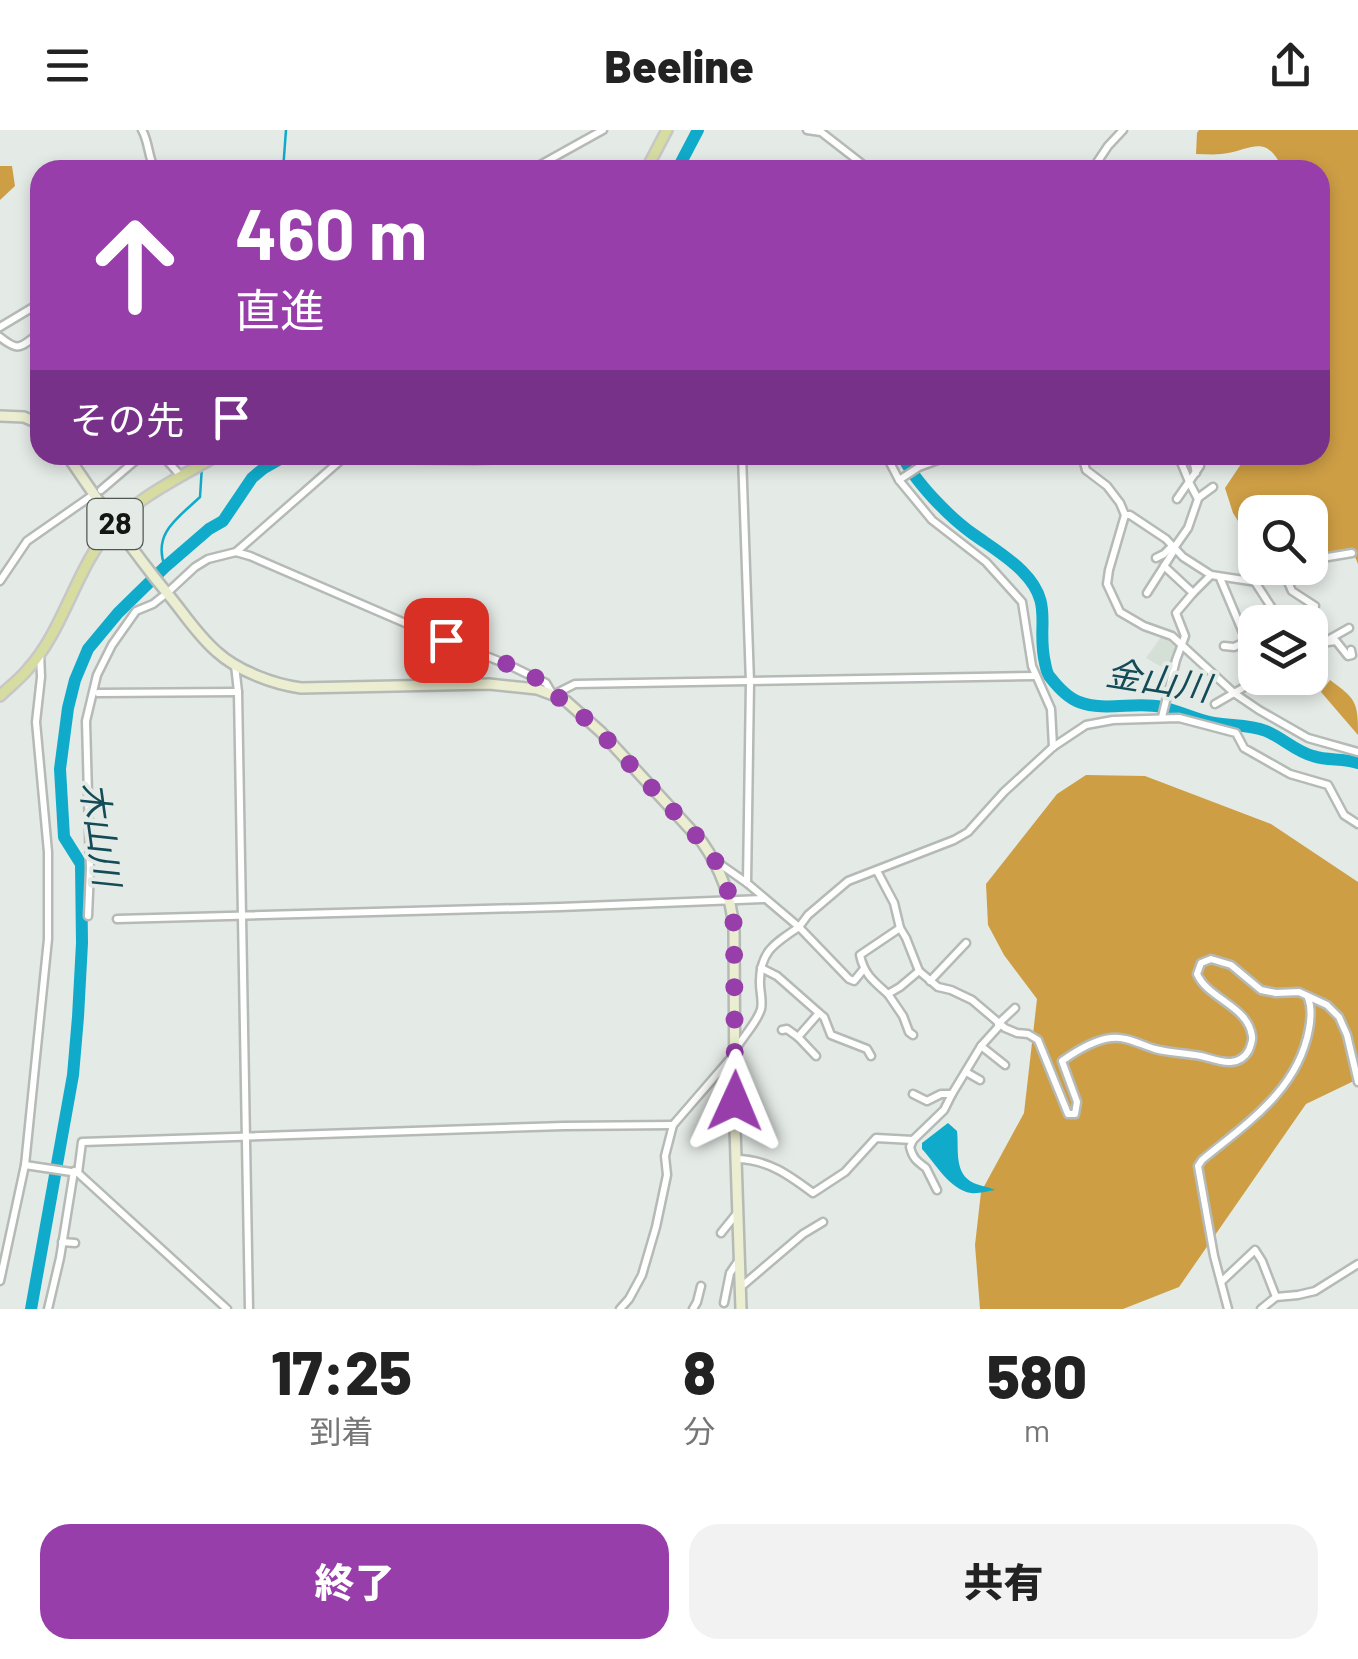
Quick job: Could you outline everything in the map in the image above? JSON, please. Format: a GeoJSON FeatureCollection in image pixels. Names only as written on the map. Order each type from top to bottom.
{"type":"FeatureCollection","features":[{"type":"Feature","properties":{"kind":"main road"},"geometry":{"type":"LineString","coordinates":[[651,160],[667,130]]}},
{"type":"Feature","properties":{"kind":"main road","name":"28"},"geometry":{"type":"LineString","coordinates":[[0,696],[30,668],[90,559],[114,525],[199,465]]}},
{"type":"Feature","properties":{"kind":"street"},"geometry":{"type":"LineString","coordinates":[[142,130],[150,160]]}},
{"type":"Feature","properties":{"kind":"street"},"geometry":{"type":"LineString","coordinates":[[550,160],[603,130]]}},
{"type":"Feature","properties":{"kind":"street"},"geometry":{"type":"LineString","coordinates":[[807,130],[822,131],[858,160]]}},
{"type":"Feature","properties":{"kind":"street"},"geometry":{"type":"LineString","coordinates":[[1099,160],[1123,130]]}},
{"type":"Feature","properties":{"kind":"street"},"geometry":{"type":"LineString","coordinates":[[0,326],[30,308]]}},
{"type":"Feature","properties":{"kind":"street"},"geometry":{"type":"LineString","coordinates":[[0,337],[13,347],[30,340]]}},
{"type":"Feature","properties":{"kind":"street"},"geometry":{"type":"LineString","coordinates":[[0,416],[30,420]]}},
{"type":"Feature","properties":{"kind":"street"},"geometry":{"type":"LineString","coordinates":[[74,465],[114,525],[218,654],[280,685],[301,688],[489,684],[553,695],[566,701],[612,744],[702,842],[716,862],[732,901],[741,1309]]}},
{"type":"Feature","properties":{"kind":"street"},"geometry":{"type":"LineString","coordinates":[[101,490],[130,465]]}},
{"type":"Feature","properties":{"kind":"street"},"geometry":{"type":"LineString","coordinates":[[171,465],[180,475]]}},
{"type":"Feature","properties":{"kind":"street"},"geometry":{"type":"LineString","coordinates":[[88,916],[86,721],[97,675],[112,645],[136,612],[153,604],[195,566],[236,552],[336,465]]}},
{"type":"Feature","properties":{"kind":"street"},"geometry":{"type":"LineString","coordinates":[[742,465],[750,682],[747,883]]}},
{"type":"Feature","properties":{"kind":"street"},"geometry":{"type":"LineString","coordinates":[[893,465],[932,520],[986,562],[1022,602],[1032,666],[1051,710],[1054,747]]}},
{"type":"Feature","properties":{"kind":"street"},"geometry":{"type":"LineString","coordinates":[[902,478],[924,465]]}},
{"type":"Feature","properties":{"kind":"street"},"geometry":{"type":"LineString","coordinates":[[1085,465],[1107,486],[1125,515],[1107,584],[1120,612],[1126,618],[1165,632],[1234,693],[1308,738],[1358,752]]}},
{"type":"Feature","properties":{"kind":"street"},"geometry":{"type":"LineString","coordinates":[[1182,465],[1198,498]]}},
{"type":"Feature","properties":{"kind":"street"},"geometry":{"type":"LineString","coordinates":[[1194,465],[1196,474]]}},
{"type":"Feature","properties":{"kind":"street"},"geometry":{"type":"LineString","coordinates":[[1177,499],[1200,466]]}},
{"type":"Feature","properties":{"kind":"street"},"geometry":{"type":"LineString","coordinates":[[1147,593],[1188,528],[1198,498],[1213,487]]}},
{"type":"Feature","properties":{"kind":"street"},"geometry":{"type":"LineString","coordinates":[[0,581],[27,541],[90,497]]}},
{"type":"Feature","properties":{"kind":"street"},"geometry":{"type":"LineString","coordinates":[[1125,515],[1216,576],[1238,579]]}},
{"type":"Feature","properties":{"kind":"street"},"geometry":{"type":"LineString","coordinates":[[1156,558],[1173,548]]}},
{"type":"Feature","properties":{"kind":"street"},"geometry":{"type":"LineString","coordinates":[[236,552],[512,666],[546,683],[553,695]]}},
{"type":"Feature","properties":{"kind":"street"},"geometry":{"type":"LineString","coordinates":[[1328,557],[1352,553]]}},
{"type":"Feature","properties":{"kind":"street"},"geometry":{"type":"LineString","coordinates":[[1164,566],[1193,592]]}},
{"type":"Feature","properties":{"kind":"street"},"geometry":{"type":"LineString","coordinates":[[1162,717],[1185,636],[1176,612],[1193,592],[1216,576]]}},
{"type":"Feature","properties":{"kind":"street"},"geometry":{"type":"LineString","coordinates":[[1216,576],[1238,624]]}},
{"type":"Feature","properties":{"kind":"street"},"geometry":{"type":"LineString","coordinates":[[1291,585],[1292,591],[1313,605]]}},
{"type":"Feature","properties":{"kind":"street"},"geometry":{"type":"LineString","coordinates":[[1328,640],[1349,628]]}},
{"type":"Feature","properties":{"kind":"street"},"geometry":{"type":"LineString","coordinates":[[1328,642],[1336,641],[1348,656],[1352,655],[1351,650]]}},
{"type":"Feature","properties":{"kind":"street"},"geometry":{"type":"LineString","coordinates":[[1224,646],[1238,645]]}},
{"type":"Feature","properties":{"kind":"street"},"geometry":{"type":"LineString","coordinates":[[0,1281],[25,1165],[48,939],[48,852],[36,722],[40,651]]}},
{"type":"Feature","properties":{"kind":"street"},"geometry":{"type":"LineString","coordinates":[[235,664],[248,1309]]}},
{"type":"Feature","properties":{"kind":"street"},"geometry":{"type":"LineString","coordinates":[[553,695],[575,684],[1036,676]]}},
{"type":"Feature","properties":{"kind":"street"},"geometry":{"type":"LineString","coordinates":[[1215,704],[1238,691]]}},
{"type":"Feature","properties":{"kind":"street"},"geometry":{"type":"LineString","coordinates":[[98,693],[238,692]]}},
{"type":"Feature","properties":{"kind":"street"},"geometry":{"type":"LineString","coordinates":[[620,1309],[642,1275],[656,1227],[668,1175],[665,1156],[673,1125],[731,1058],[762,1008],[760,968],[774,944],[848,881],[968,832],[1004,792],[1054,747],[1086,725],[1099,722],[1180,718],[1236,733],[1244,748],[1290,774],[1328,785],[1344,815],[1358,824]]}},
{"type":"Feature","properties":{"kind":"street"},"geometry":{"type":"LineString","coordinates":[[716,862],[799,926],[850,979],[854,981],[863,970]]}},
{"type":"Feature","properties":{"kind":"street"},"geometry":{"type":"LineString","coordinates":[[877,871],[894,903],[919,971],[938,988],[972,1000],[999,1024],[1038,1040],[1068,1114],[1075,1114],[1077,1102],[1062,1061],[1080,1049],[1112,1037],[1223,1063],[1233,1063],[1244,1056],[1252,1037],[1247,1024],[1200,982],[1197,974],[1201,963],[1210,959],[1230,965],[1260,990],[1300,992],[1328,1005],[1339,1016],[1358,1082]]}},
{"type":"Feature","properties":{"kind":"street"},"geometry":{"type":"LineString","coordinates":[[117,919],[764,899]]}},
{"type":"Feature","properties":{"kind":"street"},"geometry":{"type":"LineString","coordinates":[[900,928],[860,955],[868,978],[888,994],[913,1035]]}},
{"type":"Feature","properties":{"kind":"street"},"geometry":{"type":"LineString","coordinates":[[930,981],[966,943]]}},
{"type":"Feature","properties":{"kind":"street"},"geometry":{"type":"LineString","coordinates":[[760,968],[777,976],[819,1012],[832,1035],[867,1049],[872,1056]]}},
{"type":"Feature","properties":{"kind":"street"},"geometry":{"type":"LineString","coordinates":[[888,994],[919,971]]}},
{"type":"Feature","properties":{"kind":"street"},"geometry":{"type":"LineString","coordinates":[[1228,1309],[1198,1166],[1257,1117],[1299,1062],[1310,1022],[1308,996]]}},
{"type":"Feature","properties":{"kind":"street"},"geometry":{"type":"LineString","coordinates":[[936,1190],[926,1168],[914,1160],[910,1146],[944,1110],[981,1046],[1014,1008]]}},
{"type":"Feature","properties":{"kind":"street"},"geometry":{"type":"LineString","coordinates":[[798,1037],[819,1012]]}},
{"type":"Feature","properties":{"kind":"street"},"geometry":{"type":"LineString","coordinates":[[782,1030],[798,1037],[816,1056]]}},
{"type":"Feature","properties":{"kind":"street"},"geometry":{"type":"LineString","coordinates":[[981,1046],[1006,1064]]}},
{"type":"Feature","properties":{"kind":"street"},"geometry":{"type":"LineString","coordinates":[[966,1072],[980,1080]]}},
{"type":"Feature","properties":{"kind":"street"},"geometry":{"type":"LineString","coordinates":[[913,1094],[931,1101],[942,1094],[952,1094]]}},
{"type":"Feature","properties":{"kind":"street"},"geometry":{"type":"LineString","coordinates":[[48,1309],[82,1142],[673,1125]]}},
{"type":"Feature","properties":{"kind":"street"},"geometry":{"type":"LineString","coordinates":[[736,1159],[757,1159],[789,1175],[813,1194],[846,1172],[876,1138],[913,1140]]}},
{"type":"Feature","properties":{"kind":"street"},"geometry":{"type":"LineString","coordinates":[[25,1165],[76,1172],[227,1309]]}},
{"type":"Feature","properties":{"kind":"street"},"geometry":{"type":"LineString","coordinates":[[720,1233],[738,1212]]}},
{"type":"Feature","properties":{"kind":"street"},"geometry":{"type":"LineString","coordinates":[[740,1287],[823,1222]]}},
{"type":"Feature","properties":{"kind":"street"},"geometry":{"type":"LineString","coordinates":[[62,1242],[74,1243]]}},
{"type":"Feature","properties":{"kind":"street"},"geometry":{"type":"LineString","coordinates":[[1220,1283],[1255,1250],[1276,1297]]}},
{"type":"Feature","properties":{"kind":"street"},"geometry":{"type":"LineString","coordinates":[[724,1303],[730,1274],[739,1260]]}},
{"type":"Feature","properties":{"kind":"street"},"geometry":{"type":"LineString","coordinates":[[1261,1309],[1276,1297],[1316,1291],[1358,1264]]}},
{"type":"Feature","properties":{"kind":"street"},"geometry":{"type":"LineString","coordinates":[[693,1309],[702,1286]]}},
{"type":"Feature","properties":{"kind":"shaded area"},"geometry":{"type":"Polygon","coordinates":[[[1199,130],[1358,130],[1358,564],[1352,550],[1328,553],[1328,495],[1238,495],[1238,521],[1225,488],[1240,465],[1330,465],[1330,160],[1278,160],[1264,147],[1257,146],[1221,154],[1196,154],[1199,130]]]}},
{"type":"Feature","properties":{"kind":"shaded area"},"geometry":{"type":"Polygon","coordinates":[[[0,166],[12,166],[15,186],[0,200],[0,166]]]}},
{"type":"Feature","properties":{"kind":"shaded area"},"geometry":{"type":"Polygon","coordinates":[[[1162,636],[1180,647],[1165,669],[1146,658],[1162,636]]]}},
{"type":"Feature","properties":{"kind":"shaded area"},"geometry":{"type":"Polygon","coordinates":[[[1330,680],[1354,702],[1358,735],[1324,695],[1328,695],[1330,680]]]}},
{"type":"Feature","properties":{"kind":"shaded area"},"geometry":{"type":"Polygon","coordinates":[[[1086,775],[1145,776],[1271,824],[1358,882],[1358,1079],[1306,1104],[1179,1287],[1123,1309],[980,1309],[975,1245],[981,1192],[1024,1113],[1037,999],[1004,955],[988,925],[986,884],[1057,794],[1086,775]]]}},
{"type":"Feature","properties":{"kind":"water"},"geometry":{"type":"Polygon","coordinates":[[[948,1123],[957,1131],[959,1165],[965,1176],[995,1190],[963,1191],[922,1149],[922,1143],[948,1123]]]}},
{"type":"Feature","properties":{"kind":"waterway"},"geometry":{"type":"LineString","coordinates":[[284,160],[286,130]]}},
{"type":"Feature","properties":{"kind":"waterway","name":"木山川"},"geometry":{"type":"LineString","coordinates":[[682,160],[698,130]]}},
{"type":"Feature","properties":{"kind":"waterway","name":"木山川"},"geometry":{"type":"LineString","coordinates":[[31,1309],[73,1075],[78,1017],[81,864],[64,837],[60,769],[75,680],[88,649],[118,613],[165,567],[223,521],[252,478],[269,465]]}},
{"type":"Feature","properties":{"kind":"waterway","name":"金山川"},"geometry":{"type":"LineString","coordinates":[[908,465],[943,508],[1032,583],[1041,605],[1047,673],[1071,698],[1099,706],[1162,707],[1207,722],[1253,727],[1313,756],[1358,763]]}},
{"type":"Feature","properties":{"kind":"waterway"},"geometry":{"type":"LineString","coordinates":[[165,567],[165,535],[200,497],[202,466]]}},
{"type":"Feature","properties":{"kind":"route"},"geometry":{"type":"LineString","coordinates":[[446,640],[546,683],[553,695],[566,701],[636,769],[716,862],[732,901],[735,1101]]}}]}
